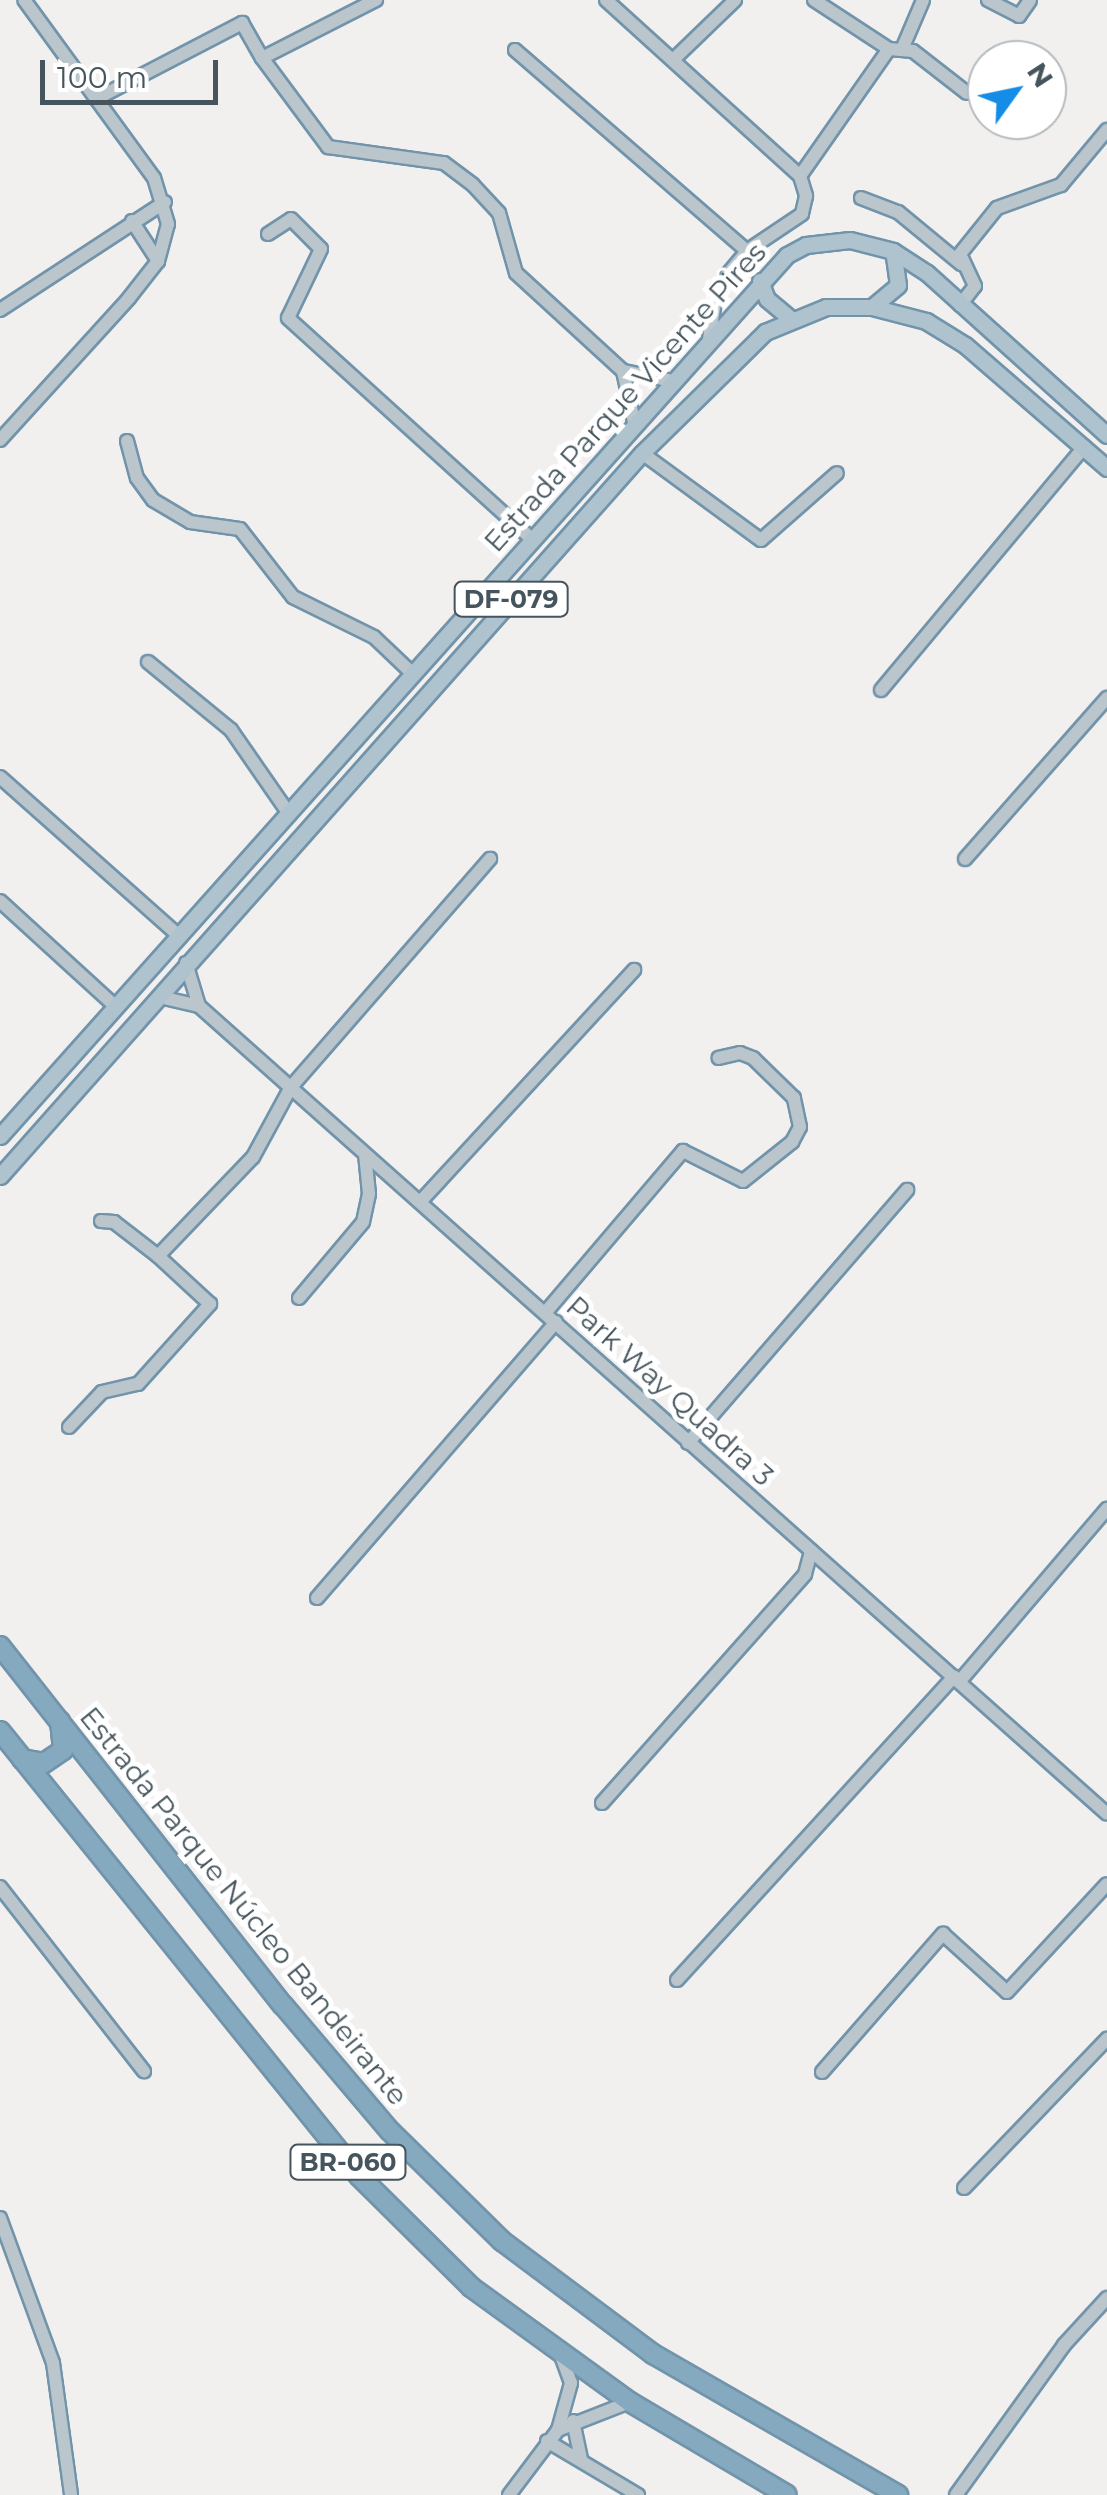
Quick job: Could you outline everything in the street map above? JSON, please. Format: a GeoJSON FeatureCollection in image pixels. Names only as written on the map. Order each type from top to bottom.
{"type":"FeatureCollection","features":[{"type":"Feature","properties":{"kind":"highway","name":"Estrada Parque Núcleo Bandeirante"},"geometry":{"type":"LineString","coordinates":[[0,1646],[282,2005],[390,2131],[502,2241],[653,2354],[898,2495]]}},
{"type":"Feature","properties":{"kind":"highway"},"geometry":{"type":"LineString","coordinates":[[22,1759],[44,1762],[63,1750],[60,1721]]}},
{"type":"Feature","properties":{"kind":"highway","name":"BR-060"},"geometry":{"type":"LineString","coordinates":[[0,1731],[360,2176],[471,2287],[561,2356],[630,2402],[788,2495]]}},
{"type":"Feature","properties":{"kind":"main road","name":"Estrada Parque Vicente Pires"},"geometry":{"type":"LineString","coordinates":[[0,1136],[708,339],[760,282],[806,245],[850,240],[893,251],[1107,434]]}},
{"type":"Feature","properties":{"kind":"main road"},"geometry":{"type":"LineString","coordinates":[[872,306],[898,285],[893,251]]}},
{"type":"Feature","properties":{"kind":"main road"},"geometry":{"type":"LineString","coordinates":[[760,282],[766,300],[790,318]]}},
{"type":"Feature","properties":{"kind":"main road","name":"Estrada Parque Vicente Pires"},"geometry":{"type":"LineString","coordinates":[[0,1176],[642,453],[739,354],[790,318],[826,307],[872,306],[947,332],[1107,468]]}},
{"type":"Feature","properties":{"kind":"main road"},"geometry":{"type":"LineString","coordinates":[[374,712],[391,717],[395,728]]}},
{"type":"Feature","properties":{"kind":"street"},"geometry":{"type":"LineString","coordinates":[[0,440],[158,261],[168,224],[165,202],[24,0]]}},
{"type":"Feature","properties":{"kind":"street"},"geometry":{"type":"LineString","coordinates":[[262,58],[376,0]]}},
{"type":"Feature","properties":{"kind":"street"},"geometry":{"type":"LineString","coordinates":[[606,0],[800,176],[806,196],[802,214],[747,251],[716,296],[708,339]]}},
{"type":"Feature","properties":{"kind":"street"},"geometry":{"type":"LineString","coordinates":[[674,59],[735,0]]}},
{"type":"Feature","properties":{"kind":"street"},"geometry":{"type":"LineString","coordinates":[[814,0],[966,93]]}},
{"type":"Feature","properties":{"kind":"street"},"geometry":{"type":"LineString","coordinates":[[800,176],[896,48],[923,0]]}},
{"type":"Feature","properties":{"kind":"street"},"geometry":{"type":"LineString","coordinates":[[988,0],[1019,16],[1030,0]]}},
{"type":"Feature","properties":{"kind":"street"},"geometry":{"type":"LineString","coordinates":[[96,99],[242,24],[262,58],[328,147],[444,163],[498,213],[516,273],[623,371],[672,382]]}},
{"type":"Feature","properties":{"kind":"street"},"geometry":{"type":"LineString","coordinates":[[515,50],[747,251]]}},
{"type":"Feature","properties":{"kind":"street"},"geometry":{"type":"LineString","coordinates":[[961,264],[960,254],[997,208],[1061,186],[1107,130]]}},
{"type":"Feature","properties":{"kind":"street"},"geometry":{"type":"LineString","coordinates":[[861,198],[898,212],[961,264],[975,286],[960,305]]}},
{"type":"Feature","properties":{"kind":"street"},"geometry":{"type":"LineString","coordinates":[[0,310],[165,202]]}},
{"type":"Feature","properties":{"kind":"street"},"geometry":{"type":"LineString","coordinates":[[268,234],[291,220],[321,249],[288,318],[531,538]]}},
{"type":"Feature","properties":{"kind":"street"},"geometry":{"type":"LineString","coordinates":[[132,221],[158,261]]}},
{"type":"Feature","properties":{"kind":"street"},"geometry":{"type":"LineString","coordinates":[[623,371],[634,422]]}},
{"type":"Feature","properties":{"kind":"street"},"geometry":{"type":"LineString","coordinates":[[127,442],[137,478],[153,500],[190,522],[240,530],[293,598],[374,637],[412,673]]}},
{"type":"Feature","properties":{"kind":"street"},"geometry":{"type":"LineString","coordinates":[[882,690],[1084,447]]}},
{"type":"Feature","properties":{"kind":"street"},"geometry":{"type":"LineString","coordinates":[[642,453],[761,540],[837,474]]}},
{"type":"Feature","properties":{"kind":"street"},"geometry":{"type":"LineString","coordinates":[[148,662],[244,744],[287,811]]}},
{"type":"Feature","properties":{"kind":"street"},"geometry":{"type":"LineString","coordinates":[[965,859],[1107,698]]}},
{"type":"Feature","properties":{"kind":"street"},"geometry":{"type":"LineString","coordinates":[[0,777],[180,937]]}},
{"type":"Feature","properties":{"kind":"street"},"geometry":{"type":"LineString","coordinates":[[158,1256],[253,1156],[291,1087],[490,859]]}},
{"type":"Feature","properties":{"kind":"street"},"geometry":{"type":"LineString","coordinates":[[0,901],[116,1007]]}},
{"type":"Feature","properties":{"kind":"street"},"geometry":{"type":"LineString","coordinates":[[186,963],[200,1006]]}},
{"type":"Feature","properties":{"kind":"street"},"geometry":{"type":"LineString","coordinates":[[420,1202],[634,970]]}},
{"type":"Feature","properties":{"kind":"street","name":"Park Way Quadra 3"},"geometry":{"type":"LineString","coordinates":[[160,996],[200,1006],[1107,1814]]}},
{"type":"Feature","properties":{"kind":"street"},"geometry":{"type":"LineString","coordinates":[[317,1598],[683,1151],[743,1181],[792,1142],[800,1127],[794,1098],[753,1058],[740,1053],[719,1058]]}},
{"type":"Feature","properties":{"kind":"street"},"geometry":{"type":"LineString","coordinates":[[300,1298],[363,1222],[369,1194],[365,1154]]}},
{"type":"Feature","properties":{"kind":"street"},"geometry":{"type":"LineString","coordinates":[[688,1444],[907,1190]]}},
{"type":"Feature","properties":{"kind":"street"},"geometry":{"type":"LineString","coordinates":[[69,1427],[102,1392],[138,1384],[210,1304],[114,1222],[101,1221]]}},
{"type":"Feature","properties":{"kind":"street"},"geometry":{"type":"LineString","coordinates":[[677,1980],[956,1680],[1107,1509]]}},
{"type":"Feature","properties":{"kind":"street"},"geometry":{"type":"LineString","coordinates":[[602,1803],[805,1574],[811,1551]]}},
{"type":"Feature","properties":{"kind":"street"},"geometry":{"type":"LineString","coordinates":[[805,1574],[828,1566]]}},
{"type":"Feature","properties":{"kind":"street"},"geometry":{"type":"LineString","coordinates":[[822,2072],[943,1934],[1006,1992],[1107,1884]]}},
{"type":"Feature","properties":{"kind":"street"},"geometry":{"type":"LineString","coordinates":[[0,1887],[144,2071]]}},
{"type":"Feature","properties":{"kind":"street"},"geometry":{"type":"LineString","coordinates":[[964,2188],[1107,2039]]}},
{"type":"Feature","properties":{"kind":"street"},"geometry":{"type":"LineString","coordinates":[[0,2218],[53,2363],[71,2495]]}},
{"type":"Feature","properties":{"kind":"street"},"geometry":{"type":"LineString","coordinates":[[956,2495],[1064,2345],[1107,2298]]}},
{"type":"Feature","properties":{"kind":"street"},"geometry":{"type":"LineString","coordinates":[[558,2430],[571,2383],[561,2356]]}},
{"type":"Feature","properties":{"kind":"street"},"geometry":{"type":"LineString","coordinates":[[509,2495],[558,2430],[630,2402]]}},
{"type":"Feature","properties":{"kind":"street"},"geometry":{"type":"LineString","coordinates":[[574,2421],[583,2461]]}},
{"type":"Feature","properties":{"kind":"street"},"geometry":{"type":"LineString","coordinates":[[547,2441],[638,2495]]}}]}
